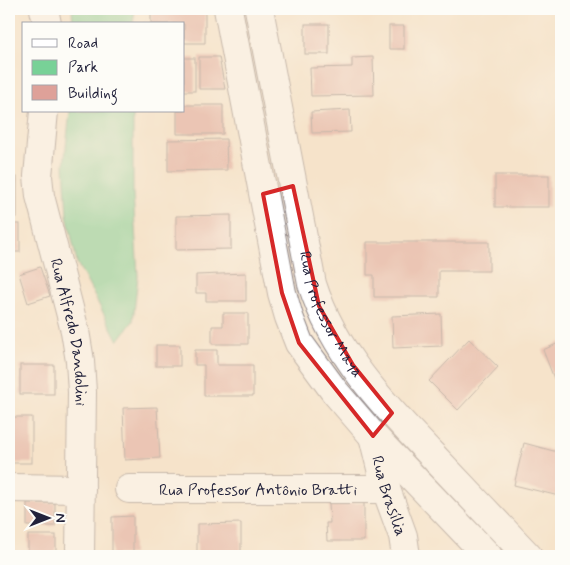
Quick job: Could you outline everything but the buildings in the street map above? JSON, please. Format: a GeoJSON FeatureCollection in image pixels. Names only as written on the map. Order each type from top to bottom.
{"type":"FeatureCollection","features":[{"type":"Feature","properties":{"kind":"main road"},"geometry":{"type":"LineString","coordinates":[[44,9],[47,22]]}},
{"type":"Feature","properties":{"kind":"main road","name":"Rua Professor Maya"},"geometry":{"type":"LineString","coordinates":[[228,9],[282,293],[299,343],[335,392],[373,436],[488,556]]}},
{"type":"Feature","properties":{"kind":"main road","name":"Rua Professor Maya"},"geometry":{"type":"LineString","coordinates":[[260,9],[312,284],[319,306],[339,344],[353,365],[392,413],[515,552]]}},
{"type":"Feature","properties":{"kind":"main road","name":"Rua Alfredo Dandolini"},"geometry":{"type":"LineString","coordinates":[[44,112],[38,176],[40,196],[75,331],[80,361],[82,392],[80,556]]}},
{"type":"Feature","properties":{"kind":"main road"},"geometry":{"type":"LineString","coordinates":[[263,194],[293,186]]}},
{"type":"Feature","properties":{"kind":"main road"},"geometry":{"type":"LineString","coordinates":[[373,436],[392,413]]}},
{"type":"Feature","properties":{"kind":"main road","name":"Rua Brasília"},"geometry":{"type":"LineString","coordinates":[[373,436],[386,489],[403,536],[406,556]]}},
{"type":"Feature","properties":{"kind":"main road"},"geometry":{"type":"LineString","coordinates":[[9,488],[81,489]]}},
{"type":"Feature","properties":{"kind":"main road","name":"Rua Professor Antônio Bratti"},"geometry":{"type":"LineString","coordinates":[[129,489],[386,489]]}},
{"type":"Feature","properties":{"kind":"highlighted area"},"geometry":{"type":"Polygon","coordinates":[[[293,186],[319,306],[353,365],[392,413],[373,436],[299,343],[282,293],[263,194],[293,186]]]}},
{"type":"Feature","properties":{"kind":"green space"},"geometry":{"type":"Polygon","coordinates":[[[72,9],[135,9],[133,22],[73,22],[72,9]]]}},
{"type":"Feature","properties":{"kind":"green space"},"geometry":{"type":"Polygon","coordinates":[[[70,112],[133,112],[133,193],[138,276],[133,321],[118,341],[77,263],[67,215],[64,165],[70,112]]]}}]}
